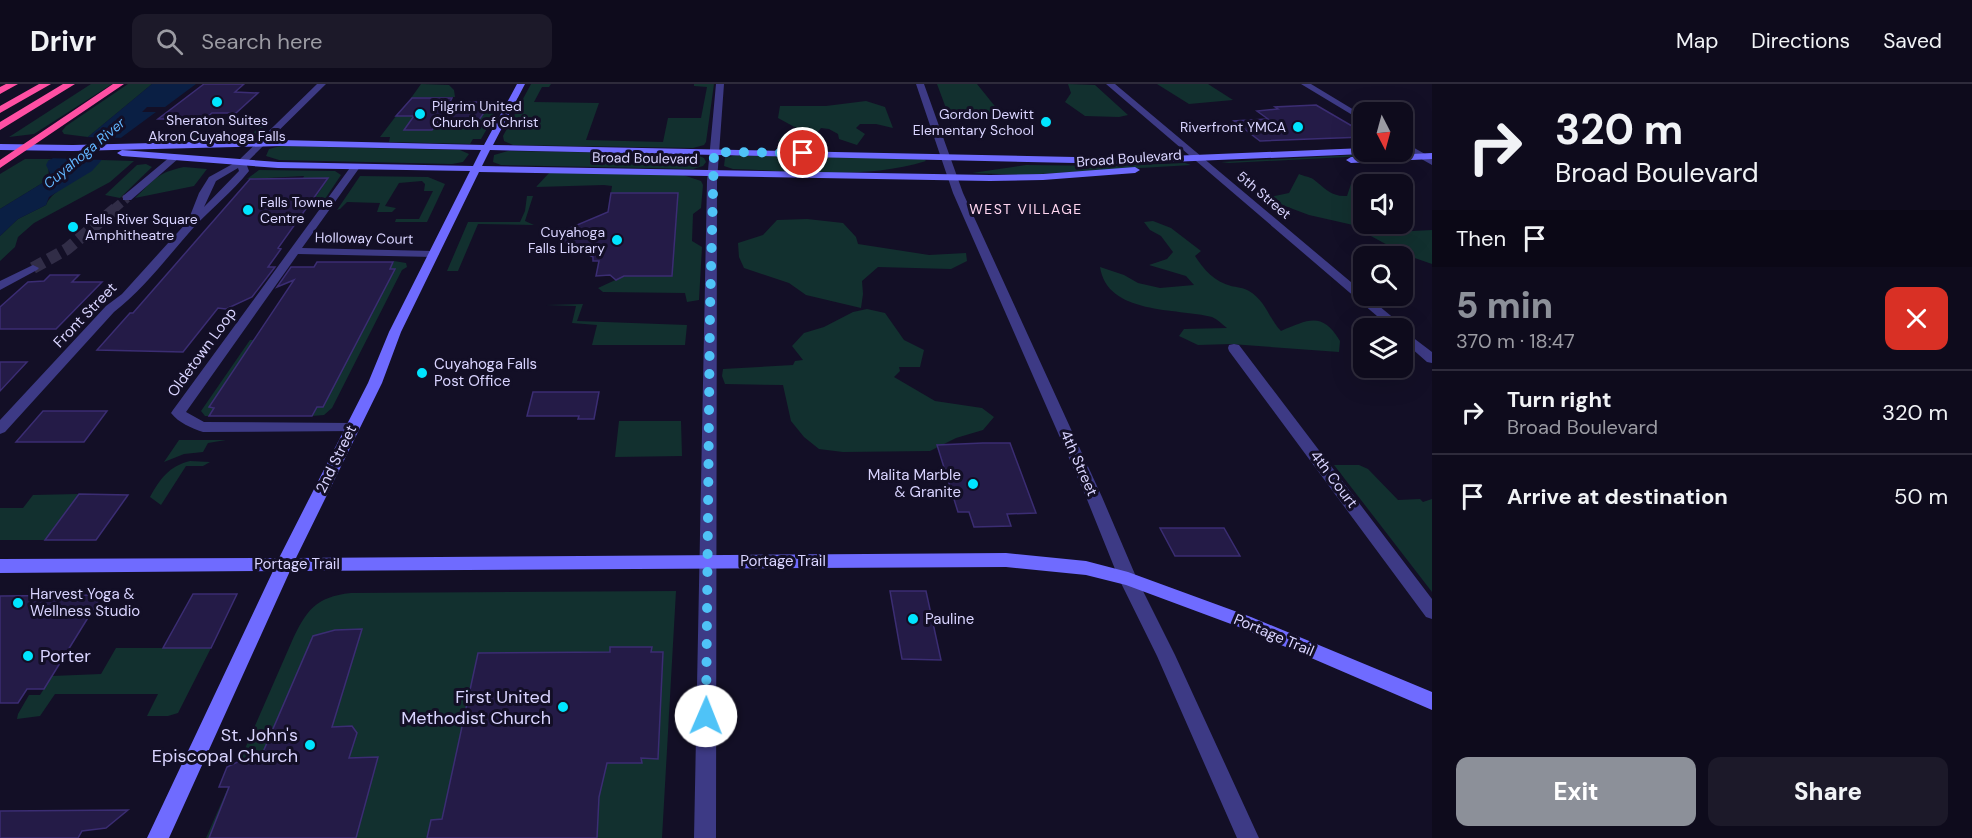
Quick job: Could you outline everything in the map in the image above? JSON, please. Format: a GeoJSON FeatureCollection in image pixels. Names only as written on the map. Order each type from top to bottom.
{"type":"FeatureCollection","features":[{"type":"Feature","properties":{"kind":"highway"},"geometry":{"type":"LineString","coordinates":[[0,91],[13,84]]}},
{"type":"Feature","properties":{"kind":"highway"},"geometry":{"type":"LineString","coordinates":[[0,111],[46,84]]}},
{"type":"Feature","properties":{"kind":"highway"},"geometry":{"type":"LineString","coordinates":[[0,128],[70,84]]}},
{"type":"Feature","properties":{"kind":"highway"},"geometry":{"type":"LineString","coordinates":[[0,165],[119,84]]}},
{"type":"Feature","properties":{"kind":"main road","name":"2nd Street"},"geometry":{"type":"LineString","coordinates":[[158,838],[284,565],[375,383],[395,332],[474,168],[521,84]]}},
{"type":"Feature","properties":{"kind":"main road","name":"Broad Boulevard"},"geometry":{"type":"LineString","coordinates":[[73,148],[104,152],[239,148],[261,142],[1140,161],[1353,152]]}},
{"type":"Feature","properties":{"kind":"main road","name":"Broad Boulevard"},"geometry":{"type":"LineString","coordinates":[[0,147],[144,150],[174,158],[355,167],[1017,178],[1429,158]]}},
{"type":"Feature","properties":{"kind":"main road"},"geometry":{"type":"LineString","coordinates":[[1413,149],[1432,148]]}},
{"type":"Feature","properties":{"kind":"main road"},"geometry":{"type":"LineString","coordinates":[[864,175],[910,168],[945,156]]}},
{"type":"Feature","properties":{"kind":"main road"},"geometry":{"type":"LineString","coordinates":[[953,177],[972,170],[994,166],[1072,159]]}},
{"type":"Feature","properties":{"kind":"main road","name":"Portage Trail"},"geometry":{"type":"LineString","coordinates":[[0,566],[1006,560],[1076,566],[1128,579],[1245,622],[1432,701]]}},
{"type":"Feature","properties":{"kind":"street","name":"Front Street"},"geometry":{"type":"LineString","coordinates":[[192,223],[203,191],[213,179],[223,169],[241,163],[322,84]]}},
{"type":"Feature","properties":{"kind":"street"},"geometry":{"type":"LineString","coordinates":[[705,838],[712,172],[720,84]]}},
{"type":"Feature","properties":{"kind":"street","name":"4th Street"},"geometry":{"type":"LineString","coordinates":[[920,84],[953,177],[1128,579],[1166,655],[1248,838]]}},
{"type":"Feature","properties":{"kind":"street","name":"5th Street"},"geometry":{"type":"LineString","coordinates":[[1110,84],[1386,318]]}},
{"type":"Feature","properties":{"kind":"street"},"geometry":{"type":"LineString","coordinates":[[1305,84],[1353,113]]}},
{"type":"Feature","properties":{"kind":"street"},"geometry":{"type":"LineString","coordinates":[[1413,151],[1429,158]]}},
{"type":"Feature","properties":{"kind":"street"},"geometry":{"type":"LineString","coordinates":[[127,198],[174,158]]}},
{"type":"Feature","properties":{"kind":"street","name":"Front Street"},"geometry":{"type":"LineString","coordinates":[[0,429],[110,309],[138,284],[192,223],[214,204],[244,171],[241,163]]}},
{"type":"Feature","properties":{"kind":"street","name":"Oldetown Loop"},"geometry":{"type":"LineString","coordinates":[[351,428],[203,427],[190,422],[178,413],[355,167]]}},
{"type":"Feature","properties":{"kind":"street","name":"Holloway Court"},"geometry":{"type":"LineString","coordinates":[[296,251],[433,254]]}},
{"type":"Feature","properties":{"kind":"street"},"geometry":{"type":"LineString","coordinates":[[0,286],[33,268]]}},
{"type":"Feature","properties":{"kind":"street"},"geometry":{"type":"LineString","coordinates":[[1413,343],[1432,359]]}},
{"type":"Feature","properties":{"kind":"street","name":"4th Court"},"geometry":{"type":"LineString","coordinates":[[1234,348],[1432,612]]}},
{"type":"Feature","properties":{"kind":"green space"},"geometry":{"type":"Polygon","coordinates":[[[91,84],[112,84],[34,134],[9,137],[91,84]]]}},
{"type":"Feature","properties":{"kind":"green space"},"geometry":{"type":"Polygon","coordinates":[[[128,84],[152,84],[88,137],[64,134],[62,131],[66,126],[128,84]]]}},
{"type":"Feature","properties":{"kind":"green space"},"geometry":{"type":"Polygon","coordinates":[[[421,84],[449,85],[454,90],[455,97],[411,98],[421,84]]]}},
{"type":"Feature","properties":{"kind":"green space"},"geometry":{"type":"Polygon","coordinates":[[[531,84],[551,84],[549,87],[542,87],[534,102],[599,103],[586,140],[663,142],[668,118],[701,118],[707,87],[694,86],[694,84],[714,84],[706,142],[704,145],[693,148],[513,145],[504,141],[503,136],[531,84]]]}},
{"type":"Feature","properties":{"kind":"green space"},"geometry":{"type":"Polygon","coordinates":[[[937,84],[977,84],[1006,120],[950,119],[937,84]]]}},
{"type":"Feature","properties":{"kind":"green space"},"geometry":{"type":"Polygon","coordinates":[[[1068,84],[1095,85],[1128,115],[1085,116],[1065,102],[1071,93],[1068,84]]]}},
{"type":"Feature","properties":{"kind":"green space"},"geometry":{"type":"Polygon","coordinates":[[[1157,84],[1208,84],[1233,100],[1189,104],[1157,84]]]}},
{"type":"Feature","properties":{"kind":"green space"},"geometry":{"type":"Polygon","coordinates":[[[866,101],[885,107],[893,128],[876,124],[860,124],[856,128],[865,134],[857,145],[839,139],[838,134],[829,129],[821,128],[817,133],[817,142],[810,144],[778,141],[786,133],[800,130],[778,118],[780,106],[826,106],[866,101]]]}},
{"type":"Feature","properties":{"kind":"green space"},"geometry":{"type":"Polygon","coordinates":[[[490,102],[502,103],[481,139],[473,139],[470,144],[389,142],[390,137],[380,137],[396,116],[414,116],[405,130],[432,130],[447,109],[460,119],[479,120],[490,102]]]}},
{"type":"Feature","properties":{"kind":"green space"},"geometry":{"type":"Polygon","coordinates":[[[267,120],[269,122],[258,133],[244,137],[169,138],[162,134],[165,132],[180,133],[179,135],[245,135],[253,133],[267,120]]]}},
{"type":"Feature","properties":{"kind":"green space"},"geometry":{"type":"Polygon","coordinates":[[[280,146],[460,150],[469,154],[463,162],[452,164],[279,160],[266,156],[269,149],[280,146]]]}},
{"type":"Feature","properties":{"kind":"green space"},"geometry":{"type":"Polygon","coordinates":[[[508,151],[695,154],[704,158],[706,162],[703,166],[693,169],[501,165],[493,162],[494,155],[508,151]]]}},
{"type":"Feature","properties":{"kind":"green space"},"geometry":{"type":"Polygon","coordinates":[[[736,155],[924,159],[926,161],[879,171],[830,173],[733,169],[724,166],[725,158],[736,155]]]}},
{"type":"Feature","properties":{"kind":"green space"},"geometry":{"type":"Polygon","coordinates":[[[1353,155],[1353,157],[1221,162],[1353,155]]]}},
{"type":"Feature","properties":{"kind":"green space"},"geometry":{"type":"Polygon","coordinates":[[[25,159],[52,159],[48,161],[49,179],[0,209],[0,174],[25,159]]]}},
{"type":"Feature","properties":{"kind":"green space"},"geometry":{"type":"Polygon","coordinates":[[[101,160],[134,161],[110,182],[34,223],[18,237],[15,247],[0,261],[0,236],[18,219],[46,205],[55,193],[87,173],[101,160]]]}},
{"type":"Feature","properties":{"kind":"green space"},"geometry":{"type":"Polygon","coordinates":[[[1185,163],[1191,165],[1023,175],[972,173],[1026,165],[1112,166],[1185,163]]]}},
{"type":"Feature","properties":{"kind":"green space"},"geometry":{"type":"Polygon","coordinates":[[[146,164],[152,167],[120,198],[105,195],[137,165],[146,164]]]}},
{"type":"Feature","properties":{"kind":"green space"},"geometry":{"type":"Polygon","coordinates":[[[184,167],[207,169],[194,186],[135,198],[157,177],[184,167]]]}},
{"type":"Feature","properties":{"kind":"green space"},"geometry":{"type":"Polygon","coordinates":[[[259,170],[335,171],[341,175],[325,199],[316,199],[316,195],[328,179],[303,178],[304,176],[247,179],[259,170]]]}},
{"type":"Feature","properties":{"kind":"green space"},"geometry":{"type":"Polygon","coordinates":[[[550,172],[683,175],[701,181],[703,185],[701,208],[693,214],[692,241],[702,247],[699,300],[687,302],[685,293],[603,292],[598,288],[624,276],[672,276],[678,193],[611,193],[612,186],[604,185],[536,187],[550,172]]]}},
{"type":"Feature","properties":{"kind":"green space"},"geometry":{"type":"Polygon","coordinates":[[[1299,174],[1313,179],[1337,195],[1347,196],[1351,184],[1353,184],[1353,225],[1309,215],[1277,203],[1270,197],[1289,193],[1299,174]]]}},
{"type":"Feature","properties":{"kind":"green space"},"geometry":{"type":"Polygon","coordinates":[[[360,176],[428,177],[445,184],[427,222],[395,222],[396,219],[419,219],[433,191],[424,191],[425,184],[422,181],[399,183],[385,206],[396,208],[392,212],[377,212],[380,203],[347,202],[337,210],[360,176]]]}},
{"type":"Feature","properties":{"kind":"green space"},"geometry":{"type":"Polygon","coordinates":[[[285,195],[316,195],[310,201],[285,195]]]}},
{"type":"Feature","properties":{"kind":"green space"},"geometry":{"type":"Polygon","coordinates":[[[527,196],[533,196],[525,221],[534,225],[478,224],[458,271],[447,271],[468,222],[520,222],[525,211],[527,196]]]}},
{"type":"Feature","properties":{"kind":"green space"},"geometry":{"type":"Polygon","coordinates":[[[807,219],[843,223],[856,237],[858,244],[929,255],[966,253],[967,261],[951,269],[878,267],[862,281],[861,308],[806,295],[789,283],[744,268],[739,257],[738,243],[763,235],[777,220],[807,219]]]}},
{"type":"Feature","properties":{"kind":"green space"},"geometry":{"type":"Polygon","coordinates":[[[1153,221],[1171,228],[1201,251],[1195,256],[1215,278],[1255,295],[1281,331],[1307,321],[1321,322],[1327,325],[1340,341],[1339,352],[1231,344],[1198,345],[1179,336],[1184,329],[1227,328],[1212,317],[1146,307],[1129,302],[1116,294],[1105,283],[1100,267],[1124,275],[1138,283],[1160,288],[1194,285],[1186,276],[1149,265],[1167,259],[1173,252],[1161,236],[1150,230],[1144,222],[1153,221]]]}},
{"type":"Feature","properties":{"kind":"green space"},"geometry":{"type":"Polygon","coordinates":[[[1432,230],[1432,264],[1413,257],[1413,246],[1389,246],[1369,235],[1413,234],[1413,231],[1432,230]]]}},
{"type":"Feature","properties":{"kind":"green space"},"geometry":{"type":"Polygon","coordinates":[[[394,261],[406,263],[407,267],[402,270],[332,408],[324,415],[312,416],[317,407],[323,407],[394,269],[390,269],[394,261]]]}},
{"type":"Feature","properties":{"kind":"green space"},"geometry":{"type":"Polygon","coordinates":[[[583,304],[577,321],[687,325],[685,345],[592,345],[597,325],[572,323],[576,306],[546,305],[583,304]]]}},
{"type":"Feature","properties":{"kind":"green space"},"geometry":{"type":"Polygon","coordinates":[[[867,309],[885,313],[904,340],[924,350],[920,367],[899,367],[900,371],[894,377],[935,401],[982,408],[994,417],[983,430],[956,438],[930,451],[843,452],[819,449],[804,437],[791,421],[783,385],[725,384],[722,376],[723,369],[793,365],[795,361],[803,360],[792,346],[804,333],[824,327],[853,312],[867,309]]]}},
{"type":"Feature","properties":{"kind":"green space"},"geometry":{"type":"Polygon","coordinates":[[[250,340],[254,340],[209,407],[214,408],[209,416],[205,416],[201,411],[250,340]]]}},
{"type":"Feature","properties":{"kind":"green space"},"geometry":{"type":"Polygon","coordinates":[[[619,421],[681,421],[682,456],[615,457],[619,421]]]}},
{"type":"Feature","properties":{"kind":"green space"},"geometry":{"type":"Polygon","coordinates":[[[179,440],[226,440],[208,443],[203,452],[184,454],[164,462],[179,440]]]}},
{"type":"Feature","properties":{"kind":"green space"},"geometry":{"type":"Polygon","coordinates":[[[190,461],[210,462],[203,466],[186,466],[161,505],[150,497],[166,474],[176,466],[190,461]]]}},
{"type":"Feature","properties":{"kind":"green space"},"geometry":{"type":"Polygon","coordinates":[[[1334,465],[1359,465],[1368,469],[1398,500],[1420,499],[1423,502],[1432,499],[1432,592],[1334,465]]]}},
{"type":"Feature","properties":{"kind":"green space"},"geometry":{"type":"Polygon","coordinates":[[[79,494],[45,540],[0,540],[0,508],[23,508],[33,495],[79,494]]]}},
{"type":"Feature","properties":{"kind":"green space"},"geometry":{"type":"Polygon","coordinates":[[[676,591],[662,838],[206,838],[297,630],[307,614],[320,602],[351,593],[676,591]]]}},
{"type":"Feature","properties":{"kind":"green space"},"geometry":{"type":"Polygon","coordinates":[[[116,648],[211,648],[178,713],[168,716],[147,716],[158,694],[55,694],[40,716],[17,719],[29,695],[40,695],[52,676],[101,674],[116,648]]]}},
{"type":"Feature","properties":{"kind":"water","name":"Cuyahoga River"},"geometry":{"type":"Polygon","coordinates":[[[152,84],[196,84],[165,107],[147,107],[142,112],[156,112],[122,137],[92,171],[49,197],[46,205],[18,219],[0,236],[0,209],[49,179],[50,173],[46,165],[48,161],[88,137],[152,84]]]}},
{"type":"Feature","properties":{"kind":"pier"},"geometry":{"type":"Polygon","coordinates":[[[82,137],[127,138],[105,160],[47,158],[82,137]]]}},
{"type":"Feature","properties":{"kind":"building","name":"Sheraton Suites Akron Cuyahoga Falls"},"geometry":{"type":"Polygon","coordinates":[[[204,84],[244,84],[235,92],[258,93],[236,113],[212,113],[207,117],[186,117],[184,119],[158,119],[204,84]]]}},
{"type":"Feature","properties":{"kind":"building","name":"Pilgrim United Church of Christ"},"geometry":{"type":"Polygon","coordinates":[[[412,98],[452,98],[450,102],[491,102],[479,120],[440,119],[432,130],[404,130],[414,116],[396,116],[412,98]]]}},
{"type":"Feature","properties":{"kind":"building","name":"Riverfront YMCA"},"geometry":{"type":"Polygon","coordinates":[[[1316,105],[1353,127],[1353,137],[1260,141],[1234,121],[1268,119],[1257,111],[1278,109],[1275,107],[1316,105]]]}},
{"type":"Feature","properties":{"kind":"building"},"geometry":{"type":"Polygon","coordinates":[[[328,178],[278,248],[281,249],[268,267],[275,267],[252,297],[226,309],[218,308],[183,352],[97,350],[130,313],[133,313],[250,179],[328,178]]]}},
{"type":"Feature","properties":{"kind":"building","name":"Cuyahoga Falls Library"},"geometry":{"type":"Polygon","coordinates":[[[611,193],[678,193],[672,276],[624,276],[616,280],[610,275],[596,276],[599,261],[593,261],[593,257],[551,236],[608,212],[611,193]]]}},
{"type":"Feature","properties":{"kind":"building"},"geometry":{"type":"Polygon","coordinates":[[[317,262],[393,262],[390,269],[395,269],[323,407],[317,407],[312,416],[209,416],[214,408],[209,407],[294,280],[277,287],[291,267],[314,267],[317,262]]]}},
{"type":"Feature","properties":{"kind":"building"},"geometry":{"type":"Polygon","coordinates":[[[50,275],[79,275],[72,282],[102,282],[56,329],[0,329],[0,307],[28,282],[44,281],[50,275]]]}},
{"type":"Feature","properties":{"kind":"building"},"geometry":{"type":"Polygon","coordinates":[[[0,362],[27,362],[0,391],[0,362]]]}},
{"type":"Feature","properties":{"kind":"building"},"geometry":{"type":"Polygon","coordinates":[[[533,392],[599,392],[594,419],[578,419],[579,416],[527,416],[533,392]]]}},
{"type":"Feature","properties":{"kind":"building"},"geometry":{"type":"Polygon","coordinates":[[[43,411],[107,411],[84,442],[16,442],[43,411]]]}},
{"type":"Feature","properties":{"kind":"building","name":"Malita Marble & Granite"},"geometry":{"type":"Polygon","coordinates":[[[1010,443],[1036,513],[1007,514],[1011,526],[974,527],[969,512],[958,512],[937,445],[1010,443]]]}},
{"type":"Feature","properties":{"kind":"building"},"geometry":{"type":"Polygon","coordinates":[[[79,494],[128,495],[96,540],[45,540],[79,494]]]}},
{"type":"Feature","properties":{"kind":"building"},"geometry":{"type":"Polygon","coordinates":[[[1160,528],[1224,528],[1240,556],[1175,556],[1160,528]]]}},
{"type":"Feature","properties":{"kind":"building","name":"Pauline"},"geometry":{"type":"Polygon","coordinates":[[[890,591],[926,591],[941,660],[902,659],[890,591]]]}},
{"type":"Feature","properties":{"kind":"building"},"geometry":{"type":"Polygon","coordinates":[[[193,594],[237,594],[211,648],[163,648],[193,594]]]}},
{"type":"Feature","properties":{"kind":"building"},"geometry":{"type":"Polygon","coordinates":[[[102,595],[44,689],[27,689],[18,703],[0,703],[0,596],[102,595]]]}},
{"type":"Feature","properties":{"kind":"building","name":"St. John's Episcopal Church"},"geometry":{"type":"Polygon","coordinates":[[[362,629],[332,727],[352,726],[357,733],[349,758],[378,757],[356,838],[209,838],[229,787],[219,787],[227,767],[244,759],[260,759],[313,636],[335,630],[362,629]]]}},
{"type":"Feature","properties":{"kind":"building","name":"First United Methodist Church"},"geometry":{"type":"Polygon","coordinates":[[[610,647],[652,647],[651,652],[663,652],[658,759],[641,758],[642,763],[607,763],[599,797],[597,838],[427,838],[431,820],[442,819],[478,653],[610,652],[610,647]]]}},
{"type":"Feature","properties":{"kind":"building"},"geometry":{"type":"Polygon","coordinates":[[[128,810],[106,828],[82,831],[78,838],[0,838],[0,811],[128,810]]]}},
{"type":"Feature","properties":{"kind":"tunnel"},"geometry":{"type":"LineString","coordinates":[[114,209],[127,198]]}},
{"type":"Feature","properties":{"kind":"tunnel"},"geometry":{"type":"LineString","coordinates":[[33,268],[67,249],[116,208]]}},
{"type":"Feature","properties":{"kind":"place","name":"Sheraton Suites Akron Cuyahoga Falls"},"geometry":{"type":"Point","coordinates":[217,102]}},
{"type":"Feature","properties":{"kind":"place","name":"Pilgrim United Church of Christ"},"geometry":{"type":"Point","coordinates":[420,114]}},
{"type":"Feature","properties":{"kind":"place","name":"Gordon Dewitt Elementary School"},"geometry":{"type":"Point","coordinates":[1046,122]}},
{"type":"Feature","properties":{"kind":"place","name":"Riverfront YMCA"},"geometry":{"type":"Point","coordinates":[1298,127]}},
{"type":"Feature","properties":{"kind":"place","name":"Falls Towne Centre"},"geometry":{"type":"Point","coordinates":[248,210]}},
{"type":"Feature","properties":{"kind":"place","name":"Falls River Square Amphitheatre"},"geometry":{"type":"Point","coordinates":[73,227]}},
{"type":"Feature","properties":{"kind":"place","name":"Cuyahoga Falls Library"},"geometry":{"type":"Point","coordinates":[617,240]}},
{"type":"Feature","properties":{"kind":"place","name":"Cuyahoga Falls Post Office"},"geometry":{"type":"Point","coordinates":[422,373]}},
{"type":"Feature","properties":{"kind":"place","name":"Malita Marble & Granite"},"geometry":{"type":"Point","coordinates":[973,484]}},
{"type":"Feature","properties":{"kind":"place","name":"Harvest Yoga & Wellness Studio"},"geometry":{"type":"Point","coordinates":[18,603]}},
{"type":"Feature","properties":{"kind":"place","name":"Pauline"},"geometry":{"type":"Point","coordinates":[913,619]}},
{"type":"Feature","properties":{"kind":"place","name":"Porter"},"geometry":{"type":"Point","coordinates":[28,656]}},
{"type":"Feature","properties":{"kind":"place","name":"First United Methodist Church"},"geometry":{"type":"Point","coordinates":[563,707]}},
{"type":"Feature","properties":{"kind":"place","name":"St. John's Episcopal Church"},"geometry":{"type":"Point","coordinates":[310,745]}},
{"type":"Feature","properties":{"kind":"district","name":"WEST VILLAGE"},"geometry":{"type":"Point","coordinates":[1026,209]}},
{"type":"Feature","properties":{"kind":"route"},"geometry":{"type":"LineString","coordinates":[[706,716],[714,152],[803,153]]}}]}
